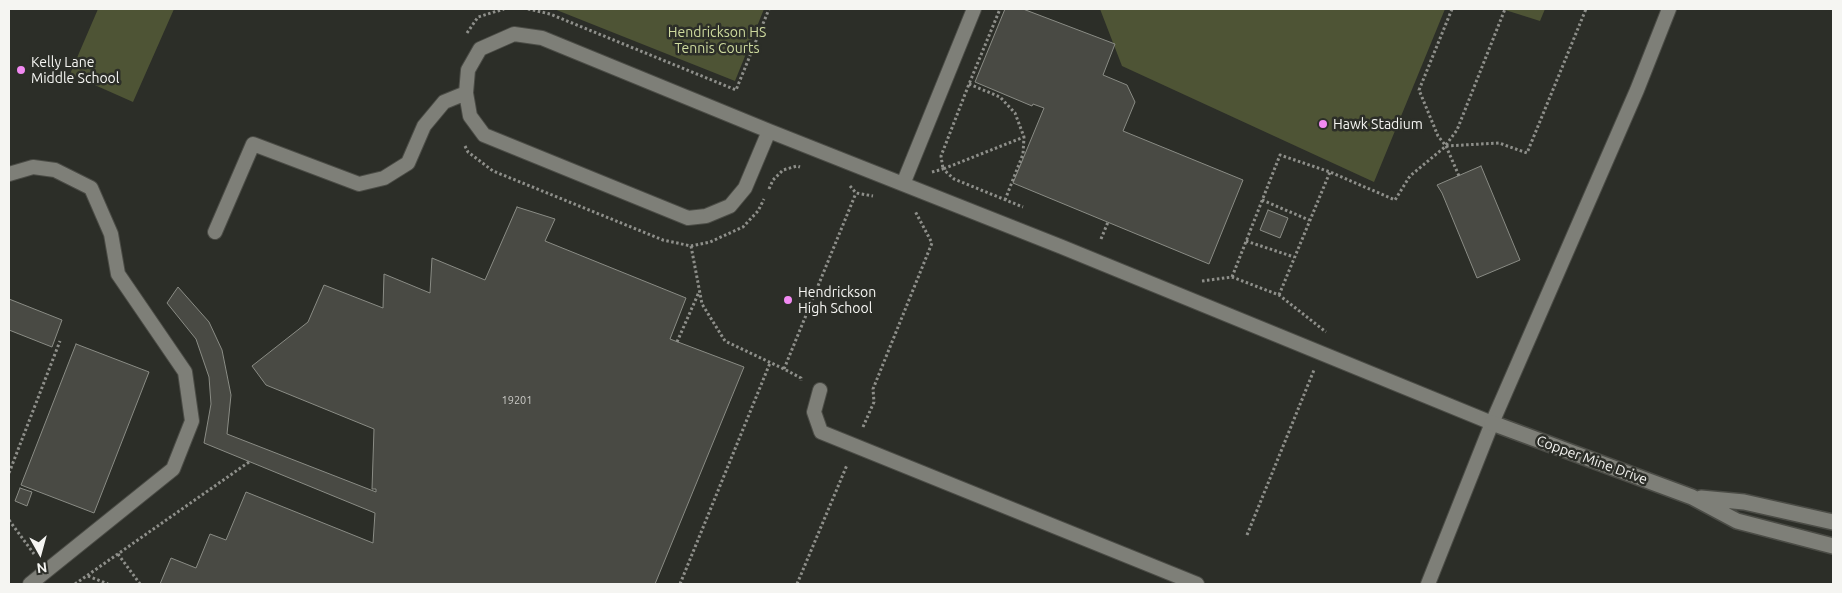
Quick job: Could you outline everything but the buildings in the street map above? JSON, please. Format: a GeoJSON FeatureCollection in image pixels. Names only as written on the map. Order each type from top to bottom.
{"type":"FeatureCollection","features":[{"type":"Feature","properties":{"kind":"street","name":"Copper Mine Drive"},"geometry":{"type":"LineString","coordinates":[[1492,423],[1692,497],[1737,521],[1833,546]]}},
{"type":"Feature","properties":{"kind":"street","name":"Copper Mine Drive"},"geometry":{"type":"LineString","coordinates":[[1692,497],[1744,502],[1833,522]]}},
{"type":"Feature","properties":{"kind":"lane"},"geometry":{"type":"LineString","coordinates":[[904,184],[974,9]]}},
{"type":"Feature","properties":{"kind":"lane"},"geometry":{"type":"LineString","coordinates":[[1428,584],[1492,423],[1638,90],[1669,9]]}},
{"type":"Feature","properties":{"kind":"lane"},"geometry":{"type":"LineString","coordinates":[[769,131],[745,188],[730,206],[706,216],[688,218],[484,136],[470,116],[466,93],[468,70],[480,49],[514,34],[542,38],[769,131],[1062,247],[1492,423]]}},
{"type":"Feature","properties":{"kind":"lane"},"geometry":{"type":"LineString","coordinates":[[215,232],[253,144],[359,184],[384,178],[408,163],[424,126],[444,102],[466,93]]}},
{"type":"Feature","properties":{"kind":"lane"},"geometry":{"type":"LineString","coordinates":[[9,174],[33,167],[55,170],[91,188],[111,234],[118,274],[185,372],[192,421],[174,469],[30,584]]}},
{"type":"Feature","properties":{"kind":"lane"},"geometry":{"type":"LineString","coordinates":[[820,390],[814,412],[821,432],[1197,584]]}},
{"type":"Feature","properties":{"kind":"path"},"geometry":{"type":"LineString","coordinates":[[528,9],[550,14],[736,90],[769,9]]}},
{"type":"Feature","properties":{"kind":"path"},"geometry":{"type":"LineString","coordinates":[[1000,9],[941,156],[943,169],[954,179],[1031,211]]}},
{"type":"Feature","properties":{"kind":"path"},"geometry":{"type":"LineString","coordinates":[[1452,9],[1419,90],[1438,136],[1446,146],[1459,176]]}},
{"type":"Feature","properties":{"kind":"path"},"geometry":{"type":"LineString","coordinates":[[1232,277],[1280,155],[1330,172],[1395,200],[1410,176],[1446,146],[1457,130],[1505,9]]}},
{"type":"Feature","properties":{"kind":"path"},"geometry":{"type":"LineString","coordinates":[[1446,146],[1500,143],[1527,153],[1586,9]]}},
{"type":"Feature","properties":{"kind":"path"},"geometry":{"type":"LineString","coordinates":[[969,84],[1000,97],[1015,113],[1024,137],[1023,154],[1005,200]]}},
{"type":"Feature","properties":{"kind":"path"},"geometry":{"type":"LineString","coordinates":[[912,164],[933,173],[1024,137]]}},
{"type":"Feature","properties":{"kind":"path"},"geometry":{"type":"LineString","coordinates":[[1279,295],[1330,172]]}},
{"type":"Feature","properties":{"kind":"path"},"geometry":{"type":"LineString","coordinates":[[784,368],[856,193]]}},
{"type":"Feature","properties":{"kind":"path"},"geometry":{"type":"LineString","coordinates":[[1262,200],[1309,220]]}},
{"type":"Feature","properties":{"kind":"path"},"geometry":{"type":"LineString","coordinates":[[797,584],[874,402],[873,389],[932,243],[916,212],[910,209]]}},
{"type":"Feature","properties":{"kind":"path"},"geometry":{"type":"LineString","coordinates":[[1100,239],[1108,222]]}},
{"type":"Feature","properties":{"kind":"path"},"geometry":{"type":"LineString","coordinates":[[1092,236],[1109,243]]}},
{"type":"Feature","properties":{"kind":"path"},"geometry":{"type":"LineString","coordinates":[[1246,241],[1294,258]]}},
{"type":"Feature","properties":{"kind":"path"},"geometry":{"type":"LineString","coordinates":[[691,246],[702,304],[725,341],[784,368],[801,378],[801,387]]}},
{"type":"Feature","properties":{"kind":"path"},"geometry":{"type":"LineString","coordinates":[[1195,278],[1204,282],[1232,277],[1279,295],[1328,334]]}},
{"type":"Feature","properties":{"kind":"path"},"geometry":{"type":"LineString","coordinates":[[677,342],[699,291]]}},
{"type":"Feature","properties":{"kind":"path"},"geometry":{"type":"LineString","coordinates":[[9,472],[60,341]]}},
{"type":"Feature","properties":{"kind":"path"},"geometry":{"type":"LineString","coordinates":[[680,584],[770,363]]}},
{"type":"Feature","properties":{"kind":"path"},"geometry":{"type":"LineString","coordinates":[[1247,535],[1314,370]]}},
{"type":"Feature","properties":{"kind":"path"},"geometry":{"type":"LineString","coordinates":[[75,584],[249,462]]}},
{"type":"Feature","properties":{"kind":"path"},"geometry":{"type":"LineString","coordinates":[[839,463],[845,467]]}},
{"type":"Feature","properties":{"kind":"path"},"geometry":{"type":"LineString","coordinates":[[9,520],[47,571]]}},
{"type":"Feature","properties":{"kind":"path"},"geometry":{"type":"LineString","coordinates":[[118,554],[140,584]]}},
{"type":"Feature","properties":{"kind":"path"},"geometry":{"type":"LineString","coordinates":[[87,576],[108,584]]}},
{"type":"Feature","properties":{"kind":"green space"},"geometry":{"type":"Polygon","coordinates":[[[98,9],[174,9],[133,102],[70,74],[98,9]]]}},
{"type":"Feature","properties":{"kind":"green space","name":"Hendrickson HS Tennis Courts"},"geometry":{"type":"Polygon","coordinates":[[[554,9],[764,9],[735,81],[554,9]]]}},
{"type":"Feature","properties":{"kind":"green space","name":"Hawk Stadium"},"geometry":{"type":"Polygon","coordinates":[[[1100,9],[1445,9],[1374,182],[1122,66],[1100,9]]]}},
{"type":"Feature","properties":{"kind":"green space"},"geometry":{"type":"Polygon","coordinates":[[[1502,9],[1545,9],[1540,21],[1502,9]]]}},
{"type":"Feature","properties":{"kind":"place","name":"Kelly Lane Middle School"},"geometry":{"type":"Point","coordinates":[21,70]}},
{"type":"Feature","properties":{"kind":"place","name":"Hawk Stadium"},"geometry":{"type":"Point","coordinates":[1323,124]}},
{"type":"Feature","properties":{"kind":"place","name":"Hendrickson High School"},"geometry":{"type":"Point","coordinates":[788,300]}}]}
